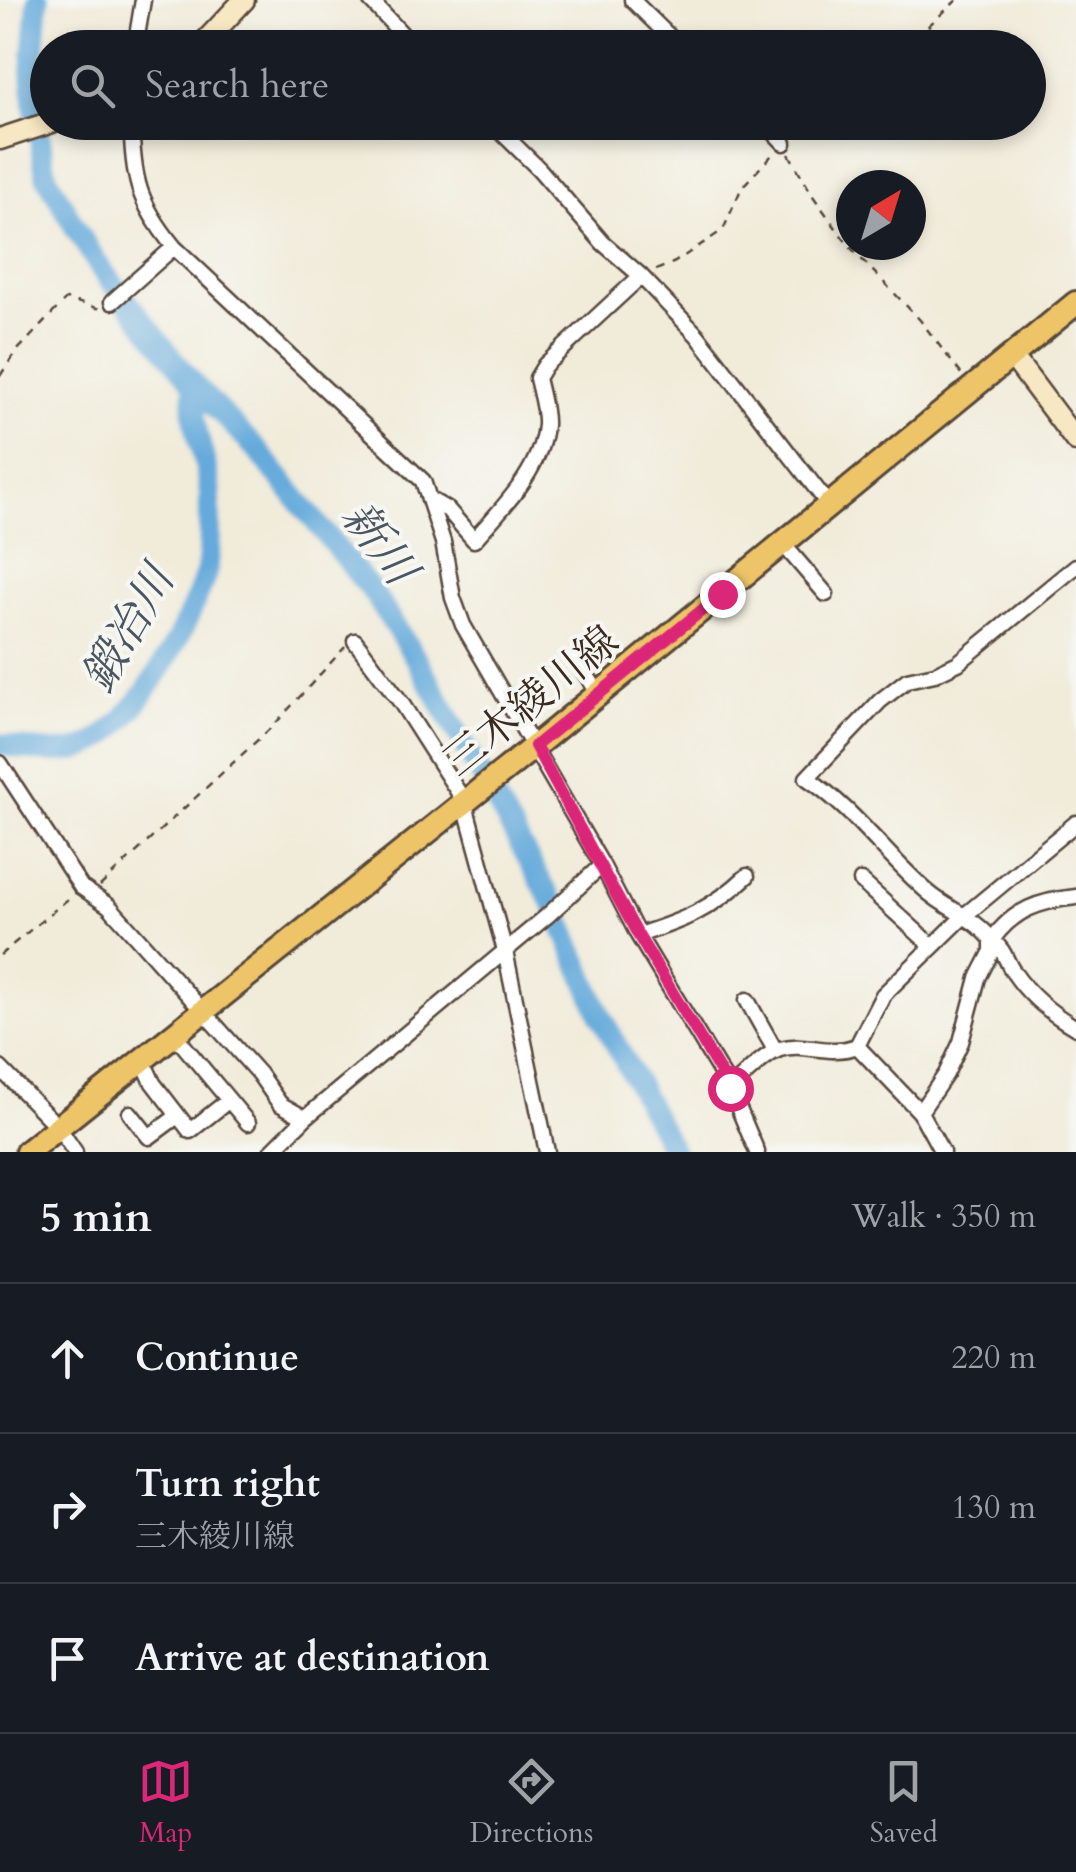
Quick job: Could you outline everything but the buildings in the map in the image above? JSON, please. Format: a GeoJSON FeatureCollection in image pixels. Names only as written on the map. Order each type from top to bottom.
{"type":"FeatureCollection","features":[{"type":"Feature","properties":{"kind":"main road","name":"三木綾川線"},"geometry":{"type":"LineString","coordinates":[[27,1152],[528,752],[1076,303]]}},
{"type":"Feature","properties":{"kind":"street"},"geometry":{"type":"LineString","coordinates":[[139,30],[143,0]]}},
{"type":"Feature","properties":{"kind":"street"},"geometry":{"type":"LineString","coordinates":[[216,30],[244,0]]}},
{"type":"Feature","properties":{"kind":"street"},"geometry":{"type":"LineString","coordinates":[[370,0],[399,30]]}},
{"type":"Feature","properties":{"kind":"street"},"geometry":{"type":"LineString","coordinates":[[632,0],[663,30]]}},
{"type":"Feature","properties":{"kind":"street"},"geometry":{"type":"LineString","coordinates":[[3,138],[30,129]]}},
{"type":"Feature","properties":{"kind":"street"},"geometry":{"type":"LineString","coordinates":[[133,140],[138,190],[146,209],[174,248],[423,482],[443,542],[453,598],[464,625],[528,752],[730,1088],[757,1152]]}},
{"type":"Feature","properties":{"kind":"street"},"geometry":{"type":"LineString","coordinates":[[510,140],[602,244],[641,276],[697,335],[829,505]]}},
{"type":"Feature","properties":{"kind":"street"},"geometry":{"type":"LineString","coordinates":[[781,140],[784,143]]}},
{"type":"Feature","properties":{"kind":"street"},"geometry":{"type":"LineString","coordinates":[[112,302],[174,248]]}},
{"type":"Feature","properties":{"kind":"street"},"geometry":{"type":"LineString","coordinates":[[429,499],[448,510],[474,540],[522,483],[537,452],[545,424],[537,378],[545,364],[641,276]]}},
{"type":"Feature","properties":{"kind":"street"},"geometry":{"type":"LineString","coordinates":[[1013,357],[1076,440]]}},
{"type":"Feature","properties":{"kind":"street"},"geometry":{"type":"LineString","coordinates":[[782,544],[826,594]]}},
{"type":"Feature","properties":{"kind":"street"},"geometry":{"type":"LineString","coordinates":[[1076,566],[958,663],[907,680],[880,702],[807,778],[828,792],[930,894],[981,926],[1007,952],[1010,969],[1024,986],[1051,1014],[1076,1028]]}},
{"type":"Feature","properties":{"kind":"street"},"geometry":{"type":"LineString","coordinates":[[355,641],[469,798],[547,1152]]}},
{"type":"Feature","properties":{"kind":"street"},"geometry":{"type":"LineString","coordinates":[[576,659],[599,694]]}},
{"type":"Feature","properties":{"kind":"street"},"geometry":{"type":"LineString","coordinates":[[0,763],[87,890],[109,906],[259,1074],[280,1104],[304,1118]]}},
{"type":"Feature","properties":{"kind":"street"},"geometry":{"type":"LineString","coordinates":[[730,1088],[775,1050],[839,1052],[857,1046],[883,995],[964,916],[1076,824]]}},
{"type":"Feature","properties":{"kind":"street"},"geometry":{"type":"LineString","coordinates":[[276,1150],[304,1118],[597,871]]}},
{"type":"Feature","properties":{"kind":"street"},"geometry":{"type":"LineString","coordinates":[[638,935],[682,921],[722,900],[746,876]]}},
{"type":"Feature","properties":{"kind":"street"},"geometry":{"type":"LineString","coordinates":[[860,881],[932,946]]}},
{"type":"Feature","properties":{"kind":"street"},"geometry":{"type":"LineString","coordinates":[[920,1112],[946,1074],[961,1042],[992,940],[1018,912],[1046,900],[1076,897]]}},
{"type":"Feature","properties":{"kind":"street"},"geometry":{"type":"LineString","coordinates":[[748,1000],[775,1050]]}},
{"type":"Feature","properties":{"kind":"street"},"geometry":{"type":"LineString","coordinates":[[174,1034],[248,1122]]}},
{"type":"Feature","properties":{"kind":"street"},"geometry":{"type":"LineString","coordinates":[[857,1046],[920,1112],[942,1152]]}},
{"type":"Feature","properties":{"kind":"street"},"geometry":{"type":"LineString","coordinates":[[142,1059],[153,1083],[190,1132],[229,1100]]}},
{"type":"Feature","properties":{"kind":"street"},"geometry":{"type":"LineString","coordinates":[[0,1068],[58,1127],[74,1152]]}},
{"type":"Feature","properties":{"kind":"street"},"geometry":{"type":"LineString","coordinates":[[130,1113],[149,1137],[176,1117]]}},
{"type":"Feature","properties":{"kind":"path"},"geometry":{"type":"LineString","coordinates":[[924,30],[957,0]]}},
{"type":"Feature","properties":{"kind":"path"},"geometry":{"type":"LineString","coordinates":[[641,276],[674,262],[723,230],[742,187],[788,140]]}},
{"type":"Feature","properties":{"kind":"path"},"geometry":{"type":"LineString","coordinates":[[784,143],[813,196],[848,246],[920,320],[972,388]]}},
{"type":"Feature","properties":{"kind":"path"},"geometry":{"type":"LineString","coordinates":[[0,376],[14,353],[66,299],[97,310],[112,302]]}},
{"type":"Feature","properties":{"kind":"path"},"geometry":{"type":"LineString","coordinates":[[0,955],[87,890],[275,724],[346,645],[355,641]]}},
{"type":"Feature","properties":{"kind":"waterway","name":"新川"},"geometry":{"type":"LineString","coordinates":[[35,30],[38,0]]}},
{"type":"Feature","properties":{"kind":"waterway","name":"新川"},"geometry":{"type":"LineString","coordinates":[[40,140],[46,175],[101,269],[195,386],[259,452],[374,594],[418,662],[553,903],[601,1016],[673,1152]]}},
{"type":"Feature","properties":{"kind":"waterway","name":"鍛冶川"},"geometry":{"type":"LineString","coordinates":[[0,744],[58,752],[97,741],[137,703],[171,650],[197,597],[209,558],[209,485],[194,415],[195,386]]}},
{"type":"Feature","properties":{"kind":"route"},"geometry":{"type":"LineString","coordinates":[[722,594],[535,746],[638,935],[730,1088]]}}]}
